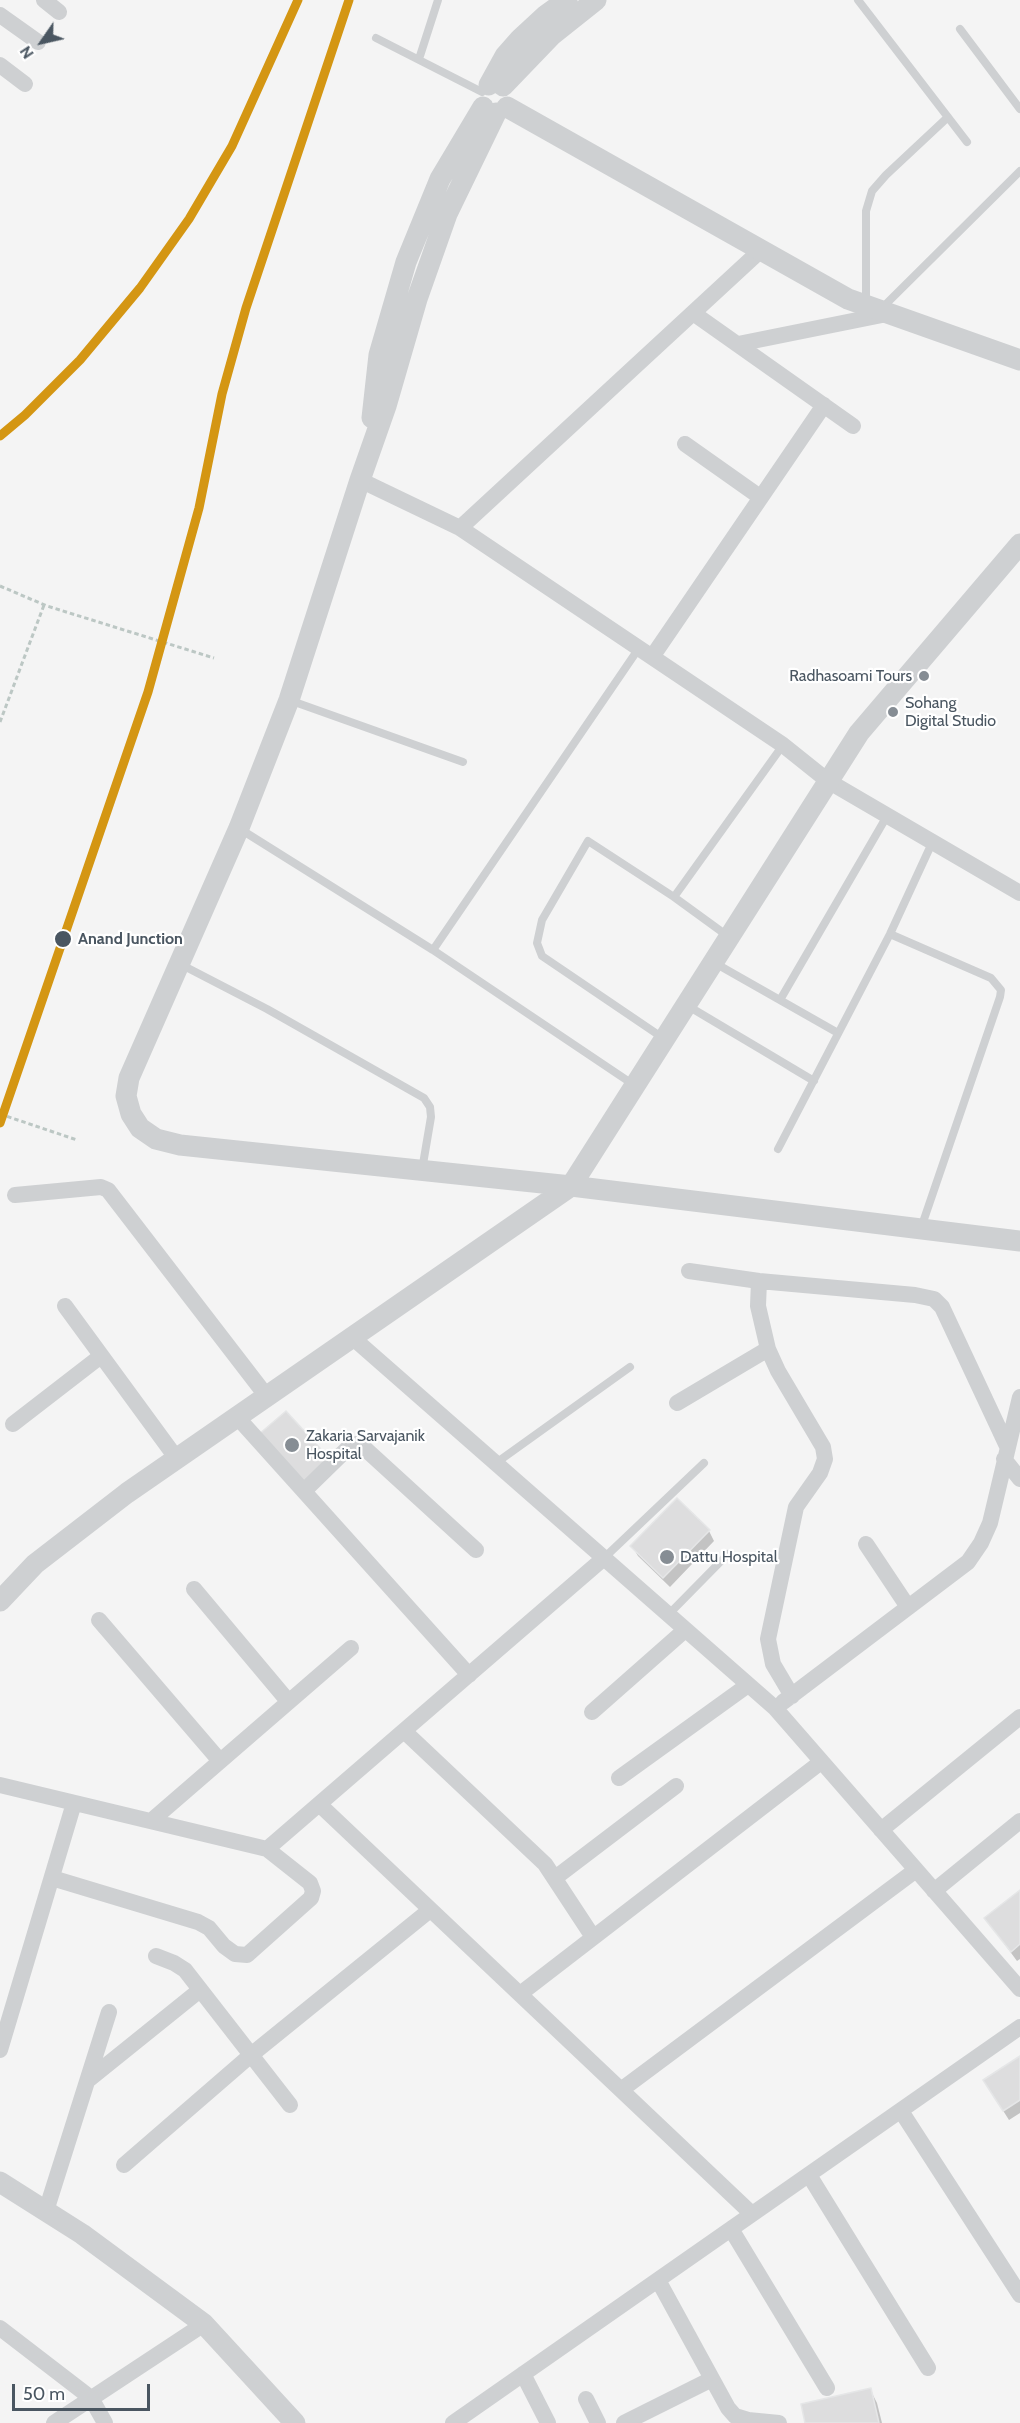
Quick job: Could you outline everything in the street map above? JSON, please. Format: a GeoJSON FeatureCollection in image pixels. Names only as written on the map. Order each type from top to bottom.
{"type":"FeatureCollection","features":[{"type":"Feature","properties":{"kind":"street"},"geometry":{"type":"LineString","coordinates":[[44,0],[58,12]]}},
{"type":"Feature","properties":{"kind":"street"},"geometry":{"type":"LineString","coordinates":[[567,0],[546,15],[520,39],[506,56],[493,98],[447,214],[417,299],[386,406],[289,700],[239,828],[129,1078],[126,1096],[131,1114],[140,1128],[156,1139],[180,1145],[571,1186],[1020,1241]]}},
{"type":"Feature","properties":{"kind":"street"},"geometry":{"type":"LineString","coordinates":[[493,98],[552,35],[596,0]]}},
{"type":"Feature","properties":{"kind":"street"},"geometry":{"type":"LineString","coordinates":[[0,15],[38,42]]}},
{"type":"Feature","properties":{"kind":"street"},"geometry":{"type":"LineString","coordinates":[[0,65],[25,84]]}},
{"type":"Feature","properties":{"kind":"street"},"geometry":{"type":"LineString","coordinates":[[493,98],[848,299],[1020,360]]}},
{"type":"Feature","properties":{"kind":"street"},"geometry":{"type":"LineString","coordinates":[[460,528],[761,250]]}},
{"type":"Feature","properties":{"kind":"street"},"geometry":{"type":"LineString","coordinates":[[738,344],[877,311]]}},
{"type":"Feature","properties":{"kind":"street"},"geometry":{"type":"LineString","coordinates":[[693,313],[853,426]]}},
{"type":"Feature","properties":{"kind":"street"},"geometry":{"type":"LineString","coordinates":[[645,652],[760,497],[824,405]]}},
{"type":"Feature","properties":{"kind":"street"},"geometry":{"type":"LineString","coordinates":[[685,444],[760,497]]}},
{"type":"Feature","properties":{"kind":"street"},"geometry":{"type":"LineString","coordinates":[[360,480],[460,528],[783,745],[828,781],[1020,893]]}},
{"type":"Feature","properties":{"kind":"street"},"geometry":{"type":"LineString","coordinates":[[0,1601],[34,1564],[127,1493],[268,1398],[571,1186],[859,733],[1020,544]]}},
{"type":"Feature","properties":{"kind":"street"},"geometry":{"type":"LineString","coordinates":[[15,1195],[101,1186],[108,1190],[268,1398]]}},
{"type":"Feature","properties":{"kind":"street"},"geometry":{"type":"LineString","coordinates":[[689,1271],[759,1281],[915,1295],[934,1299],[942,1307],[1006,1452],[1018,1473]]}},
{"type":"Feature","properties":{"kind":"street"},"geometry":{"type":"LineString","coordinates":[[759,1281],[758,1306],[768,1349],[778,1371],[823,1447],[825,1459],[820,1473],[796,1507],[768,1639],[773,1664],[792,1695]]}},
{"type":"Feature","properties":{"kind":"street"},"geometry":{"type":"LineString","coordinates":[[65,1306],[177,1459]]}},
{"type":"Feature","properties":{"kind":"street"},"geometry":{"type":"LineString","coordinates":[[353,1338],[775,1708],[1020,1989]]}},
{"type":"Feature","properties":{"kind":"street"},"geometry":{"type":"LineString","coordinates":[[677,1403],[768,1349]]}},
{"type":"Feature","properties":{"kind":"street"},"geometry":{"type":"LineString","coordinates":[[13,1424],[101,1356]]}},
{"type":"Feature","properties":{"kind":"street"},"geometry":{"type":"LineString","coordinates":[[775,1708],[968,1562],[981,1543],[990,1523],[1020,1397]]}},
{"type":"Feature","properties":{"kind":"street"},"geometry":{"type":"LineString","coordinates":[[238,1418],[469,1675]]}},
{"type":"Feature","properties":{"kind":"street"},"geometry":{"type":"LineString","coordinates":[[304,1491],[348,1448],[354,1444],[361,1445],[476,1550]]}},
{"type":"Feature","properties":{"kind":"street"},"geometry":{"type":"LineString","coordinates":[[866,1544],[908,1608]]}},
{"type":"Feature","properties":{"kind":"street"},"geometry":{"type":"LineString","coordinates":[[267,1849],[604,1558]]}},
{"type":"Feature","properties":{"kind":"street"},"geometry":{"type":"LineString","coordinates":[[194,1589],[288,1701]]}},
{"type":"Feature","properties":{"kind":"street"},"geometry":{"type":"LineString","coordinates":[[99,1620],[220,1761]]}},
{"type":"Feature","properties":{"kind":"street"},"geometry":{"type":"LineString","coordinates":[[592,1712],[685,1630]]}},
{"type":"Feature","properties":{"kind":"street"},"geometry":{"type":"LineString","coordinates":[[151,1821],[351,1648]]}},
{"type":"Feature","properties":{"kind":"street"},"geometry":{"type":"LineString","coordinates":[[619,1778],[748,1685]]}},
{"type":"Feature","properties":{"kind":"street"},"geometry":{"type":"LineString","coordinates":[[881,1830],[1020,1717]]}},
{"type":"Feature","properties":{"kind":"street"},"geometry":{"type":"LineString","coordinates":[[404,1731],[545,1864],[593,1938]]}},
{"type":"Feature","properties":{"kind":"street"},"geometry":{"type":"LineString","coordinates":[[520,1994],[821,1762]]}},
{"type":"Feature","properties":{"kind":"street"},"geometry":{"type":"LineString","coordinates":[[0,1785],[267,1849],[310,1884],[313,1891],[311,1898],[247,1955],[235,1954],[224,1946],[208,1928],[198,1922],[52,1878]]}},
{"type":"Feature","properties":{"kind":"street"},"geometry":{"type":"LineString","coordinates":[[555,1878],[676,1786]]}},
{"type":"Feature","properties":{"kind":"street"},"geometry":{"type":"LineString","coordinates":[[0,2050],[74,1803]]}},
{"type":"Feature","properties":{"kind":"street"},"geometry":{"type":"LineString","coordinates":[[319,1804],[752,2214]]}},
{"type":"Feature","properties":{"kind":"street"},"geometry":{"type":"LineString","coordinates":[[934,1891],[1020,1821]]}},
{"type":"Feature","properties":{"kind":"street"},"geometry":{"type":"LineString","coordinates":[[621,2090],[916,1869]]}},
{"type":"Feature","properties":{"kind":"street"},"geometry":{"type":"LineString","coordinates":[[124,2165],[251,2055],[430,1910]]}},
{"type":"Feature","properties":{"kind":"street"},"geometry":{"type":"LineString","coordinates":[[156,1956],[185,1970],[290,2104]]}},
{"type":"Feature","properties":{"kind":"street"},"geometry":{"type":"LineString","coordinates":[[87,2081],[200,1990]]}},
{"type":"Feature","properties":{"kind":"street"},"geometry":{"type":"LineString","coordinates":[[46,2211],[110,2012]]}},
{"type":"Feature","properties":{"kind":"street"},"geometry":{"type":"LineString","coordinates":[[462,2420],[523,2374],[1020,2027]]}},
{"type":"Feature","properties":{"kind":"street"},"geometry":{"type":"LineString","coordinates":[[901,2111],[1020,2295]]}},
{"type":"Feature","properties":{"kind":"street"},"geometry":{"type":"LineString","coordinates":[[809,2175],[928,2367]]}},
{"type":"Feature","properties":{"kind":"street"},"geometry":{"type":"LineString","coordinates":[[0,2182],[82,2234],[204,2324],[289,2421]]}},
{"type":"Feature","properties":{"kind":"street"},"geometry":{"type":"LineString","coordinates":[[731,2229],[827,2388]]}},
{"type":"Feature","properties":{"kind":"street"},"geometry":{"type":"LineString","coordinates":[[658,2280],[728,2408],[744,2421],[779,2423]]}},
{"type":"Feature","properties":{"kind":"street"},"geometry":{"type":"LineString","coordinates":[[54,2423],[204,2324]]}},
{"type":"Feature","properties":{"kind":"street"},"geometry":{"type":"LineString","coordinates":[[0,2328],[91,2398],[105,2423]]}},
{"type":"Feature","properties":{"kind":"street"},"geometry":{"type":"LineString","coordinates":[[523,2374],[548,2423]]}},
{"type":"Feature","properties":{"kind":"street"},"geometry":{"type":"LineString","coordinates":[[624,2423],[712,2379]]}},
{"type":"Feature","properties":{"kind":"street"},"geometry":{"type":"LineString","coordinates":[[586,2399],[598,2423]]}},
{"type":"Feature","properties":{"kind":"lane"},"geometry":{"type":"LineString","coordinates":[[418,59],[438,0]]}},
{"type":"Feature","properties":{"kind":"lane"},"geometry":{"type":"LineString","coordinates":[[858,0],[967,142]]}},
{"type":"Feature","properties":{"kind":"lane"},"geometry":{"type":"LineString","coordinates":[[960,29],[1020,109]]}},
{"type":"Feature","properties":{"kind":"lane"},"geometry":{"type":"LineString","coordinates":[[376,38],[493,98]]}},
{"type":"Feature","properties":{"kind":"lane"},"geometry":{"type":"LineString","coordinates":[[877,311],[866,211],[872,191],[948,117]]}},
{"type":"Feature","properties":{"kind":"lane"},"geometry":{"type":"LineString","coordinates":[[877,311],[1020,171]]}},
{"type":"Feature","properties":{"kind":"lane"},"geometry":{"type":"LineString","coordinates":[[433,950],[645,652]]}},
{"type":"Feature","properties":{"kind":"lane"},"geometry":{"type":"LineString","coordinates":[[289,700],[463,762]]}},
{"type":"Feature","properties":{"kind":"lane"},"geometry":{"type":"LineString","coordinates":[[674,897],[783,745]]}},
{"type":"Feature","properties":{"kind":"lane"},"geometry":{"type":"LineString","coordinates":[[780,1000],[887,816]]}},
{"type":"Feature","properties":{"kind":"lane"},"geometry":{"type":"LineString","coordinates":[[239,828],[433,950],[635,1086]]}},
{"type":"Feature","properties":{"kind":"lane"},"geometry":{"type":"LineString","coordinates":[[664,1039],[542,956],[537,943],[542,920],[588,841],[674,897],[729,937]]}},
{"type":"Feature","properties":{"kind":"lane"},"geometry":{"type":"LineString","coordinates":[[778,1149],[890,934],[932,843]]}},
{"type":"Feature","properties":{"kind":"lane"},"geometry":{"type":"LineString","coordinates":[[890,934],[991,978],[1001,990],[997,1008],[921,1228]]}},
{"type":"Feature","properties":{"kind":"lane"},"geometry":{"type":"LineString","coordinates":[[713,962],[838,1033]]}},
{"type":"Feature","properties":{"kind":"lane"},"geometry":{"type":"LineString","coordinates":[[179,964],[267,1009],[424,1098],[430,1107],[431,1117],[422,1170]]}},
{"type":"Feature","properties":{"kind":"lane"},"geometry":{"type":"LineString","coordinates":[[686,1005],[814,1081]]}},
{"type":"Feature","properties":{"kind":"lane"},"geometry":{"type":"LineString","coordinates":[[496,1463],[630,1367]]}},
{"type":"Feature","properties":{"kind":"lane"},"geometry":{"type":"LineString","coordinates":[[604,1558],[704,1463]]}},
{"type":"Feature","properties":{"kind":"lane"},"geometry":{"type":"LineString","coordinates":[[668,1615],[728,1554]]}},
{"type":"Feature","properties":{"kind":"path"},"geometry":{"type":"LineString","coordinates":[[0,586],[45,605],[214,658]]}},
{"type":"Feature","properties":{"kind":"path"},"geometry":{"type":"LineString","coordinates":[[0,722],[45,605]]}},
{"type":"Feature","properties":{"kind":"path"},"geometry":{"type":"LineString","coordinates":[[0,1114],[77,1140]]}},
{"type":"Feature","properties":{"kind":"building"},"geometry":{"type":"Polygon","coordinates":[[[286,1411],[330,1459],[301,1484],[258,1435],[286,1411]]]}},
{"type":"Feature","properties":{"kind":"building"},"geometry":{"type":"Polygon","coordinates":[[[677,1498],[710,1530],[663,1578],[630,1546],[677,1498]]]}},
{"type":"Feature","properties":{"kind":"building"},"geometry":{"type":"Polygon","coordinates":[[[1020,1890],[1020,1944],[1011,1952],[984,1918],[1020,1890]]]}},
{"type":"Feature","properties":{"kind":"building"},"geometry":{"type":"Polygon","coordinates":[[[1020,2056],[1020,2100],[1003,2111],[983,2080],[1020,2056]]]}},
{"type":"Feature","properties":{"kind":"building"},"geometry":{"type":"Polygon","coordinates":[[[871,2388],[879,2423],[805,2423],[801,2404],[871,2388]]]}},
{"type":"Feature","properties":{"kind":"transit line"},"geometry":{"type":"LineString","coordinates":[[0,436],[25,415],[80,360],[140,288],[189,219],[232,146],[298,0]]}},
{"type":"Feature","properties":{"kind":"transit line"},"geometry":{"type":"LineString","coordinates":[[0,1123],[148,692],[199,508],[222,394],[246,308],[349,0]]}},
{"type":"Feature","properties":{"kind":"place","name":"Radhasoami Tours"},"geometry":{"type":"Point","coordinates":[924,676]}},
{"type":"Feature","properties":{"kind":"place","name":"Sohang Digital Studio"},"geometry":{"type":"Point","coordinates":[893,712]}},
{"type":"Feature","properties":{"kind":"place","name":"Anand Junction"},"geometry":{"type":"Point","coordinates":[63,939]}},
{"type":"Feature","properties":{"kind":"place","name":"Zakaria Sarvajanik Hospital"},"geometry":{"type":"Point","coordinates":[292,1445]}},
{"type":"Feature","properties":{"kind":"place","name":"Dattu Hospital"},"geometry":{"type":"Point","coordinates":[667,1557]}}]}
